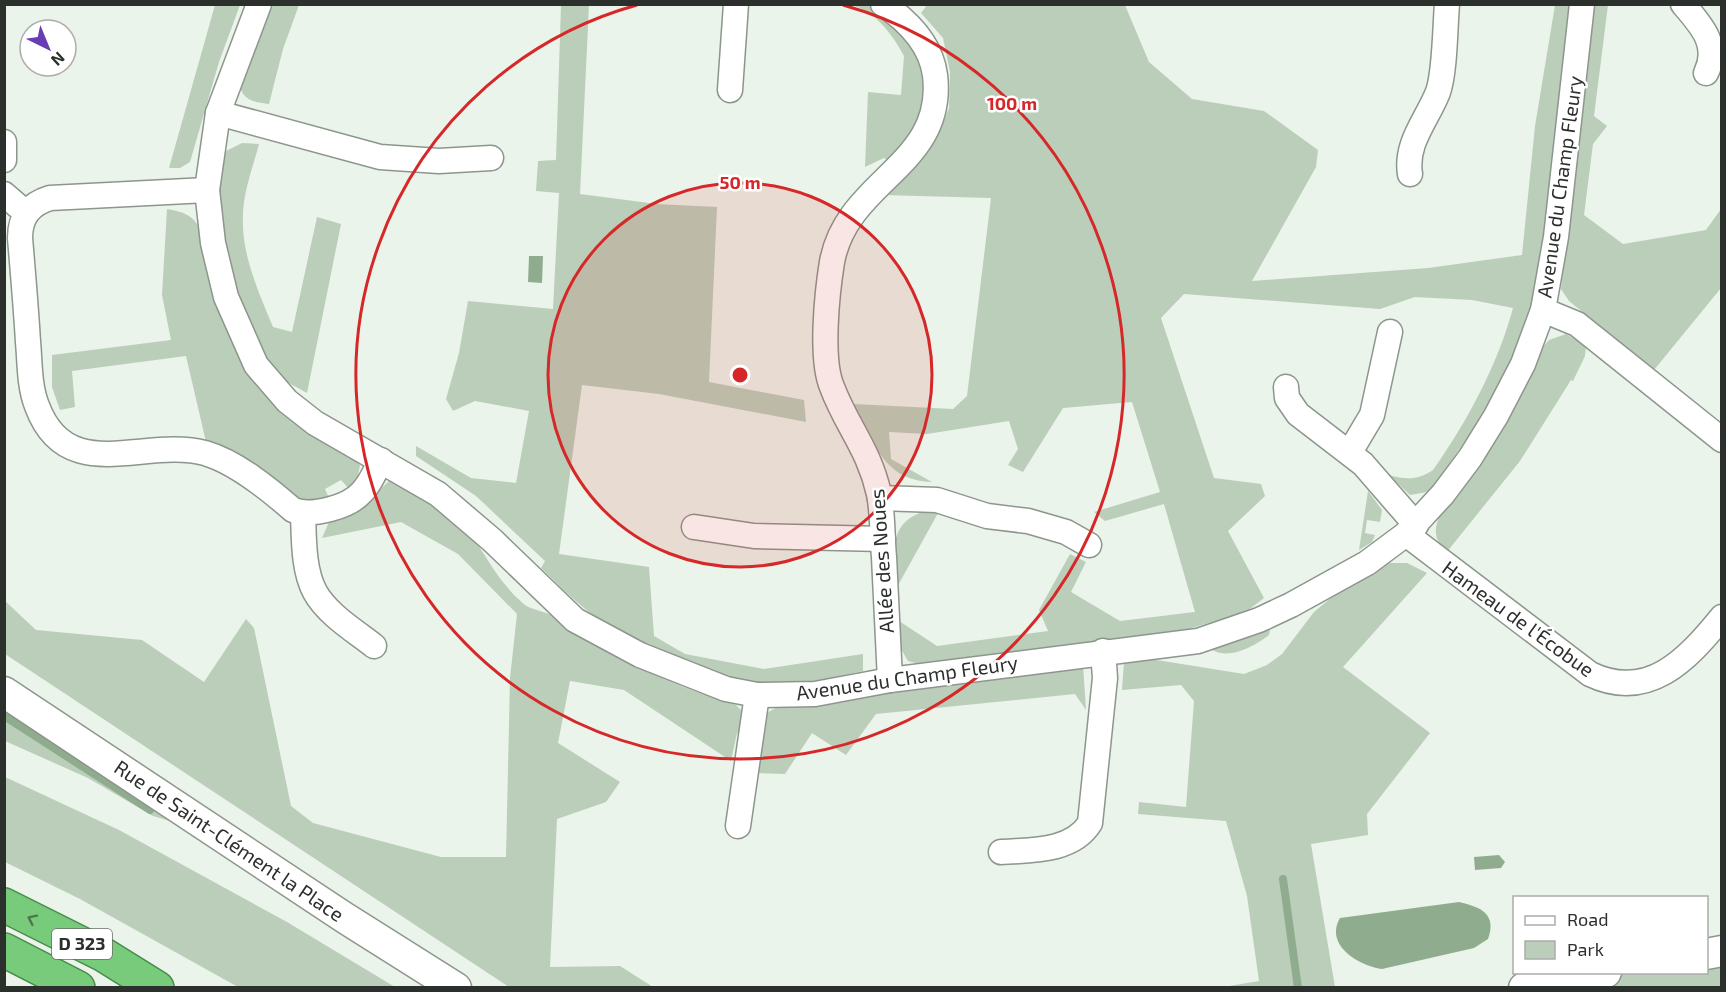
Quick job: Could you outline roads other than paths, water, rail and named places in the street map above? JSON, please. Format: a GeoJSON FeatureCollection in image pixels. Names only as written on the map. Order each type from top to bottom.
{"type":"FeatureCollection","features":[{"type":"Feature","properties":{"kind":"highway","name":"D 323"},"geometry":{"type":"LineString","coordinates":[[4,905],[104,955],[157,987]]}},
{"type":"Feature","properties":{"kind":"highway","name":"D 323"},"geometry":{"type":"LineString","coordinates":[[4,950],[78,987]]}},
{"type":"Feature","properties":{"kind":"street","name":"Avenue du Champ Fleury"},"geometry":{"type":"LineString","coordinates":[[259,4],[218,113],[207,190],[213,243],[226,297],[256,365],[276,390],[301,413],[438,494],[576,620],[640,655],[726,689],[757,695],[814,694],[890,680],[1103,651],[1198,641],[1259,620],[1367,563],[1411,529],[1470,458],[1496,416],[1523,364],[1543,310],[1556,237],[1582,4]]}},
{"type":"Feature","properties":{"kind":"street"},"geometry":{"type":"LineString","coordinates":[[730,90],[736,4]]}},
{"type":"Feature","properties":{"kind":"street","name":"Allée des Noues"},"geometry":{"type":"LineString","coordinates":[[883,4],[907,23],[929,54],[934,70],[936,105],[932,122],[920,142],[860,203],[838,238],[832,264],[825,358],[834,392],[868,456],[880,498],[890,680]]}},
{"type":"Feature","properties":{"kind":"street"},"geometry":{"type":"LineString","coordinates":[[1410,174],[1409,159],[1412,142],[1438,91],[1447,4]]}},
{"type":"Feature","properties":{"kind":"street"},"geometry":{"type":"LineString","coordinates":[[1683,4],[1698,21],[1710,41],[1712,58],[1706,73]]}},
{"type":"Feature","properties":{"kind":"street"},"geometry":{"type":"LineString","coordinates":[[218,113],[380,157],[438,161],[491,158]]}},
{"type":"Feature","properties":{"kind":"street"},"geometry":{"type":"LineString","coordinates":[[4,142],[4,160]]}},
{"type":"Feature","properties":{"kind":"street"},"geometry":{"type":"LineString","coordinates":[[207,190],[50,198],[41,201],[26,213],[20,229],[20,238],[32,389],[43,420],[51,431],[74,449],[86,453],[180,450],[207,454],[234,467],[293,510],[303,514],[322,512],[360,495],[369,484],[381,460]]}},
{"type":"Feature","properties":{"kind":"street"},"geometry":{"type":"LineString","coordinates":[[4,194],[26,213]]}},
{"type":"Feature","properties":{"kind":"street"},"geometry":{"type":"LineString","coordinates":[[1543,310],[1577,324],[1722,440]]}},
{"type":"Feature","properties":{"kind":"street"},"geometry":{"type":"LineString","coordinates":[[1350,452],[1372,415],[1390,332]]}},
{"type":"Feature","properties":{"kind":"street","name":"Hameau de l'Écobue"},"geometry":{"type":"LineString","coordinates":[[1286,387],[1287,398],[1298,414],[1350,452],[1411,529],[1590,674],[1603,680],[1631,684],[1654,678],[1685,657],[1722,617]]}},
{"type":"Feature","properties":{"kind":"street"},"geometry":{"type":"LineString","coordinates":[[880,498],[937,500],[987,516],[1028,521],[1066,532],[1089,545]]}},
{"type":"Feature","properties":{"kind":"street"},"geometry":{"type":"LineString","coordinates":[[303,514],[305,553],[315,592],[333,612],[374,646]]}},
{"type":"Feature","properties":{"kind":"street"},"geometry":{"type":"LineString","coordinates":[[694,527],[754,536],[882,538]]}},
{"type":"Feature","properties":{"kind":"street"},"geometry":{"type":"LineString","coordinates":[[1001,852],[1054,847],[1074,839],[1090,823],[1105,678],[1103,651]]}},
{"type":"Feature","properties":{"kind":"street","name":"Rue de Saint-Clément la Place"},"geometry":{"type":"LineString","coordinates":[[4,692],[345,918],[456,987]]}},
{"type":"Feature","properties":{"kind":"street"},"geometry":{"type":"LineString","coordinates":[[738,826],[757,695]]}},
{"type":"Feature","properties":{"kind":"street"},"geometry":{"type":"LineString","coordinates":[[1524,987],[1595,974]]}},
{"type":"Feature","properties":{"kind":"waterway"},"geometry":{"type":"LineString","coordinates":[[4,716],[150,810]]}},
{"type":"Feature","properties":{"kind":"waterway"},"geometry":{"type":"LineString","coordinates":[[1283,879],[1298,988]]}}]}
